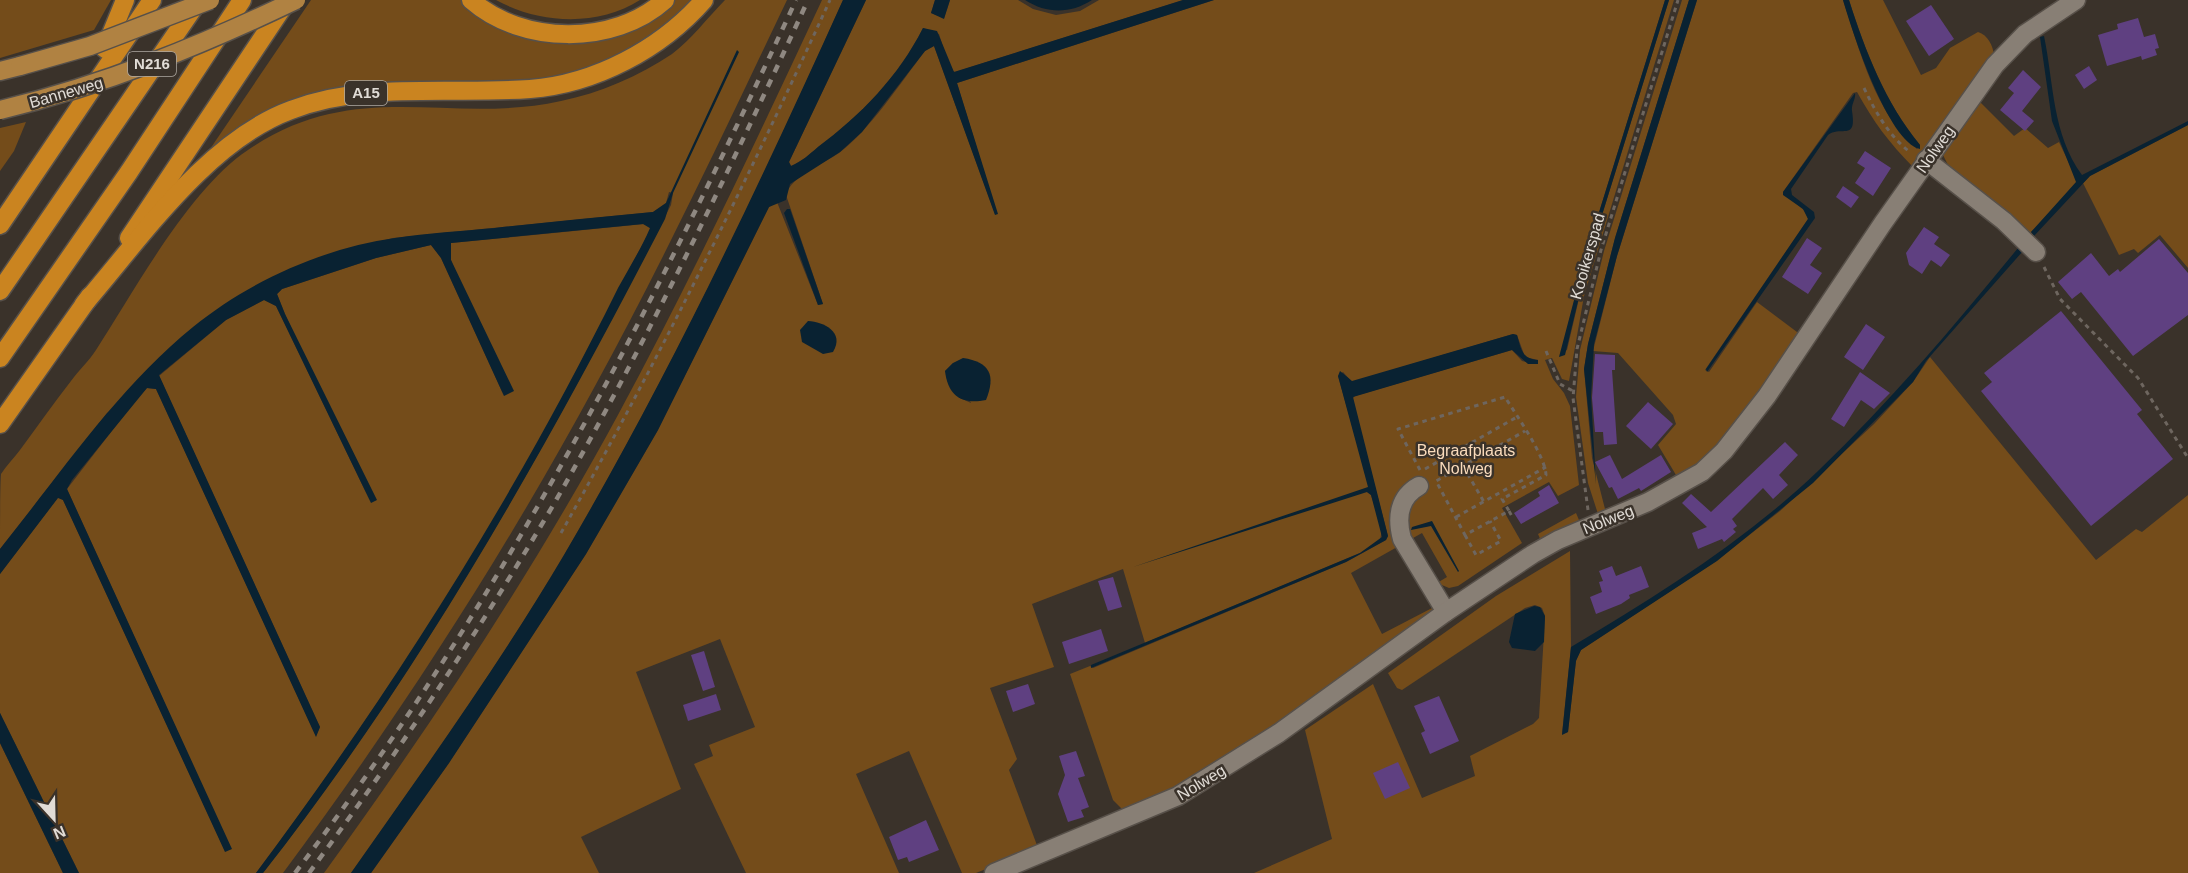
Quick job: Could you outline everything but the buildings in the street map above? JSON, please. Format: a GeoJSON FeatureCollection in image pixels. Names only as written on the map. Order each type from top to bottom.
{"type":"FeatureCollection","features":[{"type":"Feature","properties":{"kind":"highway"},"geometry":{"type":"LineString","coordinates":[[84,101],[125,0]]}},
{"type":"Feature","properties":{"kind":"highway"},"geometry":{"type":"LineString","coordinates":[[0,225],[152,0]]}},
{"type":"Feature","properties":{"kind":"highway"},"geometry":{"type":"LineString","coordinates":[[0,291],[199,0]]}},
{"type":"Feature","properties":{"kind":"highway"},"geometry":{"type":"LineString","coordinates":[[0,358],[129,171],[242,0]]}},
{"type":"Feature","properties":{"kind":"highway","name":"A15"},"geometry":{"type":"LineString","coordinates":[[0,424],[84,304],[288,0]]}},
{"type":"Feature","properties":{"kind":"highway"},"geometry":{"type":"LineString","coordinates":[[471,0],[498,18],[523,29],[570,35],[615,27],[638,17],[665,0]]}},
{"type":"Feature","properties":{"kind":"highway","name":"A15"},"geometry":{"type":"LineString","coordinates":[[84,304],[184,189],[223,150],[263,123],[290,110],[348,95],[533,89],[583,78],[627,60],[658,41],[678,26],[704,0]]}},
{"type":"Feature","properties":{"kind":"main road","name":"N216"},"geometry":{"type":"LineString","coordinates":[[0,71],[100,42],[210,0]]}},
{"type":"Feature","properties":{"kind":"main road","name":"Banneweg"},"geometry":{"type":"LineString","coordinates":[[0,110],[102,82],[151,64],[231,31],[296,0]]}},
{"type":"Feature","properties":{"kind":"street","name":"Nolweg"},"geometry":{"type":"LineString","coordinates":[[994,873],[1178,796],[1279,733],[1446,612],[1550,544],[1674,489],[1702,472],[1724,451],[1767,396],[1926,160],[2006,51],[2025,34],[2076,0]]}},
{"type":"Feature","properties":{"kind":"street"},"geometry":{"type":"LineString","coordinates":[[1926,160],[2004,221],[2036,252]]}},
{"type":"Feature","properties":{"kind":"street"},"geometry":{"type":"LineString","coordinates":[[1420,479],[1405,496],[1400,510],[1399,529],[1446,612]]}},
{"type":"Feature","properties":{"kind":"path"},"geometry":{"type":"LineString","coordinates":[[561,533],[631,409],[695,286],[757,160],[830,0]]}},
{"type":"Feature","properties":{"kind":"path","name":"Kooikerspad"},"geometry":{"type":"LineString","coordinates":[[1590,526],[1573,391],[1576,349],[1587,296],[1678,0]]}},
{"type":"Feature","properties":{"kind":"path"},"geometry":{"type":"LineString","coordinates":[[1864,88],[1901,145],[1926,160]]}},
{"type":"Feature","properties":{"kind":"path"},"geometry":{"type":"LineString","coordinates":[[2036,252],[2060,299],[2138,378],[2188,458]]}},
{"type":"Feature","properties":{"kind":"path"},"geometry":{"type":"LineString","coordinates":[[1546,351],[1560,384],[1573,391]]}},
{"type":"Feature","properties":{"kind":"path"},"geometry":{"type":"LineString","coordinates":[[1513,518],[1502,499],[1546,475],[1546,467],[1517,417],[1505,397],[1398,429],[1420,479],[1517,417]]}},
{"type":"Feature","properties":{"kind":"path"},"geometry":{"type":"LineString","coordinates":[[1490,521],[1501,541],[1476,555],[1436,481],[1525,431]]}},
{"type":"Feature","properties":{"kind":"path"},"geometry":{"type":"LineString","coordinates":[[1463,466],[1484,502]]}},
{"type":"Feature","properties":{"kind":"path"},"geometry":{"type":"LineString","coordinates":[[1456,517],[1546,467]]}},
{"type":"Feature","properties":{"kind":"path"},"geometry":{"type":"LineString","coordinates":[[1465,535],[1509,510]]}},
{"type":"Feature","properties":{"kind":"green space"},"geometry":{"type":"Polygon","coordinates":[[[0,0],[111,0],[94,30],[0,58],[0,0]]]}},
{"type":"Feature","properties":{"kind":"green space"},"geometry":{"type":"Polygon","coordinates":[[[311,0],[463,0],[553,41],[669,6],[675,0],[696,0],[655,35],[609,62],[546,80],[360,86],[208,152],[311,0]]]}},
{"type":"Feature","properties":{"kind":"green space"},"geometry":{"type":"Polygon","coordinates":[[[496,0],[640,0],[606,15],[568,19],[531,14],[496,0]]]}},
{"type":"Feature","properties":{"kind":"green space"},"geometry":{"type":"Polygon","coordinates":[[[725,0],[787,0],[621,339],[524,512],[408,696],[283,873],[263,873],[378,714],[483,549],[580,379],[671,205],[673,193],[669,192],[666,203],[653,212],[393,238],[334,253],[278,275],[107,413],[0,549],[1,474],[93,354],[164,242],[184,215],[226,167],[248,150],[288,128],[327,115],[365,109],[403,107],[480,109],[520,107],[561,101],[590,93],[646,70],[672,54],[725,0]]]}},
{"type":"Feature","properties":{"kind":"green space"},"geometry":{"type":"Polygon","coordinates":[[[822,0],[843,0],[779,141],[711,281],[603,488],[488,677],[351,873],[324,873],[479,648],[586,473],[698,260],[822,0]]]}},
{"type":"Feature","properties":{"kind":"green space"},"geometry":{"type":"Polygon","coordinates":[[[866,0],[935,0],[931,13],[944,18],[950,0],[1018,0],[1033,9],[1056,15],[1080,11],[1099,0],[1183,0],[955,72],[950,69],[939,34],[923,28],[902,62],[877,94],[834,135],[791,166],[789,162],[866,0]]]}},
{"type":"Feature","properties":{"kind":"green space","name":"Begraafplaats Nolweg"},"geometry":{"type":"Polygon","coordinates":[[[1214,0],[1665,0],[1587,251],[1561,353],[1567,350],[1588,260],[1669,0],[1674,0],[1584,296],[1569,381],[1562,379],[1552,358],[1545,360],[1553,379],[1564,393],[1570,406],[1579,485],[1558,496],[1549,482],[1502,508],[1522,543],[1458,586],[1449,588],[1437,583],[1447,577],[1422,533],[1351,573],[1382,634],[1434,607],[1436,611],[1390,647],[1205,774],[1125,812],[1113,800],[1070,674],[1090,666],[1093,668],[1346,562],[1386,540],[1388,536],[1352,399],[1355,396],[1512,350],[1522,361],[1534,364],[1538,360],[1525,357],[1517,335],[1513,334],[1352,382],[1343,372],[1338,376],[1369,486],[1367,492],[1371,495],[1382,530],[1380,540],[1360,553],[1145,643],[1123,569],[1032,604],[1054,667],[990,688],[1017,759],[1009,770],[1038,848],[976,873],[962,873],[909,751],[856,774],[899,873],[746,873],[694,764],[713,756],[709,745],[755,727],[720,639],[636,672],[681,789],[581,837],[599,873],[371,873],[449,763],[586,554],[658,430],[769,207],[777,202],[818,305],[823,304],[786,195],[789,188],[801,176],[850,144],[884,105],[925,51],[934,46],[995,214],[997,214],[957,83],[1214,0]],[[953,363],[945,371],[960,398],[971,403],[953,363]]]}},
{"type":"Feature","properties":{"kind":"green space"},"geometry":{"type":"Polygon","coordinates":[[[1682,0],[1689,0],[1615,238],[1588,344],[1584,369],[1592,458],[1605,509],[1631,499],[1598,514],[1588,483],[1576,397],[1580,350],[1604,251],[1682,0]]]}},
{"type":"Feature","properties":{"kind":"green space"},"geometry":{"type":"Polygon","coordinates":[[[1697,0],[1843,0],[1863,60],[1880,99],[1890,118],[1917,149],[1920,145],[1897,112],[1878,76],[1849,0],[1883,0],[1921,75],[1936,68],[1950,48],[1978,32],[1989,41],[1994,55],[1913,167],[1882,131],[1857,92],[1853,93],[1783,192],[1806,212],[1808,219],[1705,370],[1709,372],[1757,302],[1801,335],[1731,431],[1679,480],[1658,445],[1676,424],[1673,415],[1618,353],[1593,351],[1617,256],[1697,0]]]}},
{"type":"Feature","properties":{"kind":"green space"},"geometry":{"type":"Polygon","coordinates":[[[1979,101],[2014,136],[2025,128],[2048,148],[2059,142],[2076,178],[2076,184],[2031,232],[2034,236],[2031,240],[1951,171],[1942,153],[1979,101]]]}},
{"type":"Feature","properties":{"kind":"green space"},"geometry":{"type":"Polygon","coordinates":[[[26,122],[14,151],[0,171],[0,128],[26,122]]]}},
{"type":"Feature","properties":{"kind":"green space"},"geometry":{"type":"Polygon","coordinates":[[[2188,125],[2188,268],[2160,235],[2138,253],[2134,249],[2119,255],[2083,183],[2090,176],[2188,125]]]}},
{"type":"Feature","properties":{"kind":"green space"},"geometry":{"type":"Polygon","coordinates":[[[644,224],[651,229],[501,507],[401,667],[330,771],[256,873],[79,873],[0,713],[0,574],[58,497],[63,500],[225,851],[231,849],[67,489],[135,401],[147,388],[156,389],[316,736],[320,727],[159,376],[226,320],[264,300],[276,306],[371,503],[277,294],[282,289],[376,258],[431,245],[441,258],[504,396],[451,260],[451,243],[644,224]]]}},
{"type":"Feature","properties":{"kind":"green space"},"geometry":{"type":"Polygon","coordinates":[[[1930,357],[2096,560],[2136,529],[2142,532],[2188,495],[2188,873],[1254,873],[1332,839],[1305,730],[1373,684],[1422,798],[1475,776],[1470,756],[1533,724],[1539,718],[1545,616],[1542,608],[1535,605],[1525,608],[1402,690],[1397,688],[1388,673],[1496,596],[1570,551],[1571,647],[1562,734],[1568,732],[1576,660],[1581,650],[1716,561],[1780,511],[1874,424],[1913,382],[1930,357]]]}},
{"type":"Feature","properties":{"kind":"green space"},"geometry":{"type":"Polygon","coordinates":[[[1576,513],[1579,520],[1541,541],[1538,534],[1576,513]]]}},
{"type":"Feature","properties":{"kind":"green space"},"geometry":{"type":"Polygon","coordinates":[[[0,743],[63,873],[0,873],[0,743]]]}},
{"type":"Feature","properties":{"kind":"water"},"geometry":{"type":"Polygon","coordinates":[[[843,0],[866,0],[789,162],[791,166],[834,135],[877,94],[902,62],[923,28],[937,31],[954,72],[1183,0],[1214,0],[957,83],[998,214],[995,215],[934,46],[925,51],[862,132],[840,152],[790,184],[786,200],[769,207],[658,430],[586,554],[449,763],[371,873],[351,873],[514,636],[603,487],[711,281],[843,0]]]}},
{"type":"Feature","properties":{"kind":"water"},"geometry":{"type":"Polygon","coordinates":[[[935,0],[950,0],[944,19],[931,13],[935,0]]]}},
{"type":"Feature","properties":{"kind":"water"},"geometry":{"type":"Polygon","coordinates":[[[1025,0],[1092,0],[1067,10],[1050,10],[1025,0]]]}},
{"type":"Feature","properties":{"kind":"water"},"geometry":{"type":"Polygon","coordinates":[[[1665,0],[1669,0],[1588,260],[1565,355],[1559,357],[1587,251],[1665,0]]]}},
{"type":"Feature","properties":{"kind":"water"},"geometry":{"type":"Polygon","coordinates":[[[1689,0],[1697,0],[1617,256],[1594,344],[1591,396],[1596,484],[1584,369],[1588,344],[1615,238],[1689,0]]]}},
{"type":"Feature","properties":{"kind":"water"},"geometry":{"type":"Polygon","coordinates":[[[1843,0],[1849,0],[1878,76],[1897,112],[1920,145],[1920,149],[1908,142],[1884,107],[1863,59],[1843,0]]]}},
{"type":"Feature","properties":{"kind":"water"},"geometry":{"type":"Polygon","coordinates":[[[2044,36],[2059,126],[2072,159],[2082,175],[2188,121],[2188,125],[2090,176],[2034,236],[2031,232],[2076,182],[2052,121],[2040,37],[2044,36]]]}},
{"type":"Feature","properties":{"kind":"water"},"geometry":{"type":"Polygon","coordinates":[[[737,50],[739,52],[673,193],[665,219],[528,473],[429,637],[376,718],[263,873],[256,873],[356,733],[450,589],[538,441],[650,228],[643,224],[451,243],[451,260],[514,391],[504,396],[441,258],[431,245],[376,258],[282,289],[277,294],[285,314],[377,500],[371,503],[276,306],[264,300],[226,320],[159,375],[320,727],[316,737],[156,389],[147,388],[72,480],[67,489],[232,849],[225,852],[63,500],[58,498],[0,574],[0,549],[91,433],[139,377],[193,327],[215,310],[263,281],[315,258],[395,238],[653,212],[666,203],[737,50]]]}},
{"type":"Feature","properties":{"kind":"water"},"geometry":{"type":"Polygon","coordinates":[[[1855,93],[1850,130],[1833,132],[1828,135],[1791,189],[1792,195],[1814,212],[1815,218],[1707,372],[1706,369],[1808,219],[1803,209],[1783,195],[1783,192],[1855,93]]]}},
{"type":"Feature","properties":{"kind":"water"},"geometry":{"type":"Polygon","coordinates":[[[790,209],[823,304],[818,305],[784,213],[790,209]]]}},
{"type":"Feature","properties":{"kind":"water"},"geometry":{"type":"Polygon","coordinates":[[[2018,248],[2023,251],[1926,361],[1913,382],[1813,483],[1717,561],[1581,650],[1576,661],[1568,732],[1562,735],[1571,647],[1700,566],[1790,497],[1845,445],[1896,390],[2018,248]]]}},
{"type":"Feature","properties":{"kind":"water"},"geometry":{"type":"Polygon","coordinates":[[[808,321],[820,323],[831,329],[836,339],[833,352],[823,354],[802,342],[800,330],[808,321]]]}},
{"type":"Feature","properties":{"kind":"water"},"geometry":{"type":"Polygon","coordinates":[[[1513,334],[1517,335],[1525,355],[1538,360],[1538,364],[1528,364],[1512,350],[1353,397],[1388,536],[1386,540],[1346,562],[1091,668],[1091,665],[1360,553],[1382,537],[1371,495],[1367,492],[1133,567],[1368,487],[1338,376],[1340,371],[1352,381],[1513,334]]]}},
{"type":"Feature","properties":{"kind":"water"},"geometry":{"type":"Polygon","coordinates":[[[963,358],[985,366],[988,371],[990,383],[986,400],[963,400],[949,387],[945,371],[953,363],[963,358]]]}},
{"type":"Feature","properties":{"kind":"water"},"geometry":{"type":"Polygon","coordinates":[[[1432,521],[1458,572],[1431,526],[1411,530],[1412,527],[1432,521]]]}},
{"type":"Feature","properties":{"kind":"water"},"geometry":{"type":"Polygon","coordinates":[[[1534,606],[1540,607],[1545,616],[1544,642],[1535,651],[1512,648],[1509,642],[1515,614],[1534,606]]]}},
{"type":"Feature","properties":{"kind":"water"},"geometry":{"type":"Polygon","coordinates":[[[0,713],[79,873],[63,873],[0,743],[0,713]]]}},
{"type":"Feature","properties":{"kind":"railway"},"geometry":{"type":"LineString","coordinates":[[295,873],[370,771],[440,666],[507,559],[570,450],[687,228],[796,0]]}},
{"type":"Feature","properties":{"kind":"railway"},"geometry":{"type":"LineString","coordinates":[[309,873],[437,691],[555,502],[623,379],[687,254],[808,0]]}}]}
